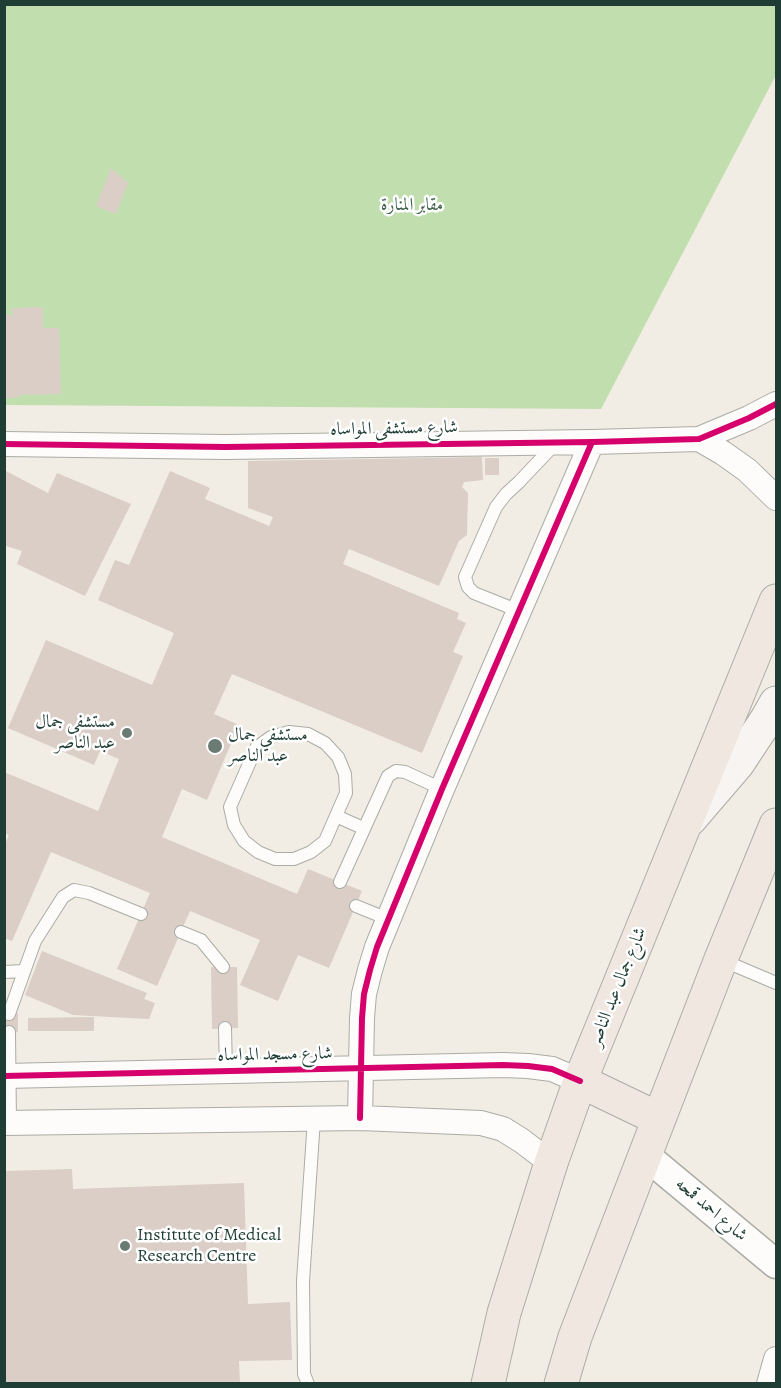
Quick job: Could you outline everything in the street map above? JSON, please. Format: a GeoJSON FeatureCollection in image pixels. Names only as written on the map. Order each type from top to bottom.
{"type":"FeatureCollection","features":[{"type":"Feature","properties":{"kind":"main road","name":"شارع جمال عبد الناصر"},"geometry":{"type":"LineString","coordinates":[[488,1383],[504,1312],[551,1163],[580,1081],[777,601]]}},
{"type":"Feature","properties":{"kind":"main road"},"geometry":{"type":"LineString","coordinates":[[683,827],[738,763],[777,703]]}},
{"type":"Feature","properties":{"kind":"main road"},"geometry":{"type":"LineString","coordinates":[[561,1383],[575,1337],[645,1155],[721,959],[777,825]]}},
{"type":"Feature","properties":{"kind":"main road"},"geometry":{"type":"LineString","coordinates":[[580,1081],[659,1119]]}},
{"type":"Feature","properties":{"kind":"street","name":"شارع مستشفى المواساه"},"geometry":{"type":"LineString","coordinates":[[4,444],[225,447],[699,439],[777,404]]}},
{"type":"Feature","properties":{"kind":"street"},"geometry":{"type":"LineString","coordinates":[[699,439],[747,470],[777,498]]}},
{"type":"Feature","properties":{"kind":"street"},"geometry":{"type":"LineString","coordinates":[[360,1118],[364,994],[369,970],[442,789],[592,442]]}},
{"type":"Feature","properties":{"kind":"street","name":"شارع مسجد المواساه"},"geometry":{"type":"LineString","coordinates":[[7,1076],[503,1065],[552,1069],[580,1081]]}},
{"type":"Feature","properties":{"kind":"street"},"geometry":{"type":"LineString","coordinates":[[7,1123],[360,1118],[482,1122],[503,1129],[551,1163]]}},
{"type":"Feature","properties":{"kind":"street","name":"شارع احمد قمحه"},"geometry":{"type":"LineString","coordinates":[[645,1155],[777,1264]]}},
{"type":"Feature","properties":{"kind":"street"},"geometry":{"type":"LineString","coordinates":[[769,1383],[777,1359]]}},
{"type":"Feature","properties":{"kind":"lane"},"geometry":{"type":"LineString","coordinates":[[519,611],[474,593],[468,587],[465,577],[496,507],[556,442]]}},
{"type":"Feature","properties":{"kind":"lane"},"geometry":{"type":"LineString","coordinates":[[290,732],[308,735],[325,743],[338,756],[345,774],[346,793],[336,816],[325,841],[310,852],[294,859],[275,859],[258,852],[244,841],[234,825],[230,807],[256,748],[271,737],[290,732]]}},
{"type":"Feature","properties":{"kind":"lane"},"geometry":{"type":"LineString","coordinates":[[340,882],[388,776],[396,771],[405,772],[442,789]]}},
{"type":"Feature","properties":{"kind":"lane"},"geometry":{"type":"LineString","coordinates":[[336,816],[363,828]]}},
{"type":"Feature","properties":{"kind":"lane"},"geometry":{"type":"LineString","coordinates":[[9,1014],[34,941],[63,897],[74,890],[89,893],[141,915]]}},
{"type":"Feature","properties":{"kind":"lane"},"geometry":{"type":"LineString","coordinates":[[356,906],[388,919]]}},
{"type":"Feature","properties":{"kind":"lane"},"geometry":{"type":"LineString","coordinates":[[181,932],[201,940],[223,967]]}},
{"type":"Feature","properties":{"kind":"lane"},"geometry":{"type":"LineString","coordinates":[[721,959],[777,983]]}},
{"type":"Feature","properties":{"kind":"lane"},"geometry":{"type":"LineString","coordinates":[[4,972],[24,971]]}},
{"type":"Feature","properties":{"kind":"lane"},"geometry":{"type":"LineString","coordinates":[[225,1028],[225,1071]]}},
{"type":"Feature","properties":{"kind":"lane"},"geometry":{"type":"LineString","coordinates":[[7,1123],[9,1032]]}},
{"type":"Feature","properties":{"kind":"lane"},"geometry":{"type":"LineString","coordinates":[[308,1383],[304,1374],[303,1281],[314,1119]]}},
{"type":"Feature","properties":{"kind":"green space","name":"مقابر المنارة"},"geometry":{"type":"Polygon","coordinates":[[[5,5],[776,5],[776,75],[601,409],[5,405],[5,5]]]}},
{"type":"Feature","properties":{"kind":"building"},"geometry":{"type":"Polygon","coordinates":[[[111,168],[128,183],[116,214],[96,206],[111,168]]]}},
{"type":"Feature","properties":{"kind":"building"},"geometry":{"type":"Polygon","coordinates":[[[43,307],[43,328],[59,328],[61,394],[18,395],[18,398],[4,398],[4,315],[13,315],[12,308],[43,307]]]}},
{"type":"Feature","properties":{"kind":"building","name":"مستشفى جمال عبد الناصر"},"geometry":{"type":"Polygon","coordinates":[[[482,457],[483,480],[464,482],[462,487],[468,493],[467,535],[459,541],[439,586],[349,549],[343,564],[459,613],[457,619],[466,623],[453,652],[463,656],[422,753],[232,674],[214,714],[239,725],[207,800],[182,789],[162,837],[297,894],[308,869],[362,891],[329,968],[298,955],[278,1001],[240,985],[260,940],[190,911],[157,986],[117,969],[150,893],[51,852],[12,941],[4,938],[4,846],[9,835],[4,833],[4,772],[98,811],[119,759],[100,751],[94,765],[8,728],[46,640],[152,685],[174,633],[98,600],[115,560],[129,565],[170,471],[210,488],[205,499],[269,526],[273,517],[248,508],[248,461],[482,457]]]}},
{"type":"Feature","properties":{"kind":"building"},"geometry":{"type":"Polygon","coordinates":[[[485,458],[499,458],[499,475],[485,475],[485,458]]]}},
{"type":"Feature","properties":{"kind":"building"},"geometry":{"type":"Polygon","coordinates":[[[4,470],[48,493],[57,473],[131,504],[85,596],[17,564],[22,551],[6,546],[4,550],[4,470]]]}},
{"type":"Feature","properties":{"kind":"building"},"geometry":{"type":"Polygon","coordinates":[[[42,951],[147,993],[144,999],[155,1003],[149,1019],[73,1015],[25,995],[42,951]]]}},
{"type":"Feature","properties":{"kind":"building"},"geometry":{"type":"Polygon","coordinates":[[[211,967],[237,967],[238,1028],[212,1029],[211,967]]]}},
{"type":"Feature","properties":{"kind":"building"},"geometry":{"type":"Polygon","coordinates":[[[18,1013],[18,1032],[4,1032],[4,1014],[18,1013]]]}},
{"type":"Feature","properties":{"kind":"building"},"geometry":{"type":"Polygon","coordinates":[[[94,1017],[94,1031],[28,1031],[28,1018],[94,1017]]]}},
{"type":"Feature","properties":{"kind":"building","name":"Institute of Medical Research Centre"},"geometry":{"type":"Polygon","coordinates":[[[72,1169],[73,1189],[244,1183],[248,1304],[290,1302],[292,1360],[239,1361],[240,1384],[4,1384],[4,1171],[72,1169]]]}},
{"type":"Feature","properties":{"kind":"cycle path"},"geometry":{"type":"LineString","coordinates":[[4,444],[225,447],[699,439],[776,404]]}},
{"type":"Feature","properties":{"kind":"cycle path"},"geometry":{"type":"LineString","coordinates":[[360,1118],[364,994],[377,947],[442,789],[592,442]]}},
{"type":"Feature","properties":{"kind":"cycle path"},"geometry":{"type":"LineString","coordinates":[[4,1076],[503,1065],[552,1069],[580,1081]]}},
{"type":"Feature","properties":{"kind":"place","name":"مستشفى جمال عبد الناصر"},"geometry":{"type":"Point","coordinates":[127,733]}},
{"type":"Feature","properties":{"kind":"place","name":"مستشفي جمال عبد الناصر"},"geometry":{"type":"Point","coordinates":[215,746]}},
{"type":"Feature","properties":{"kind":"place","name":"Institute of Medical Research Centre"},"geometry":{"type":"Point","coordinates":[125,1246]}}]}
